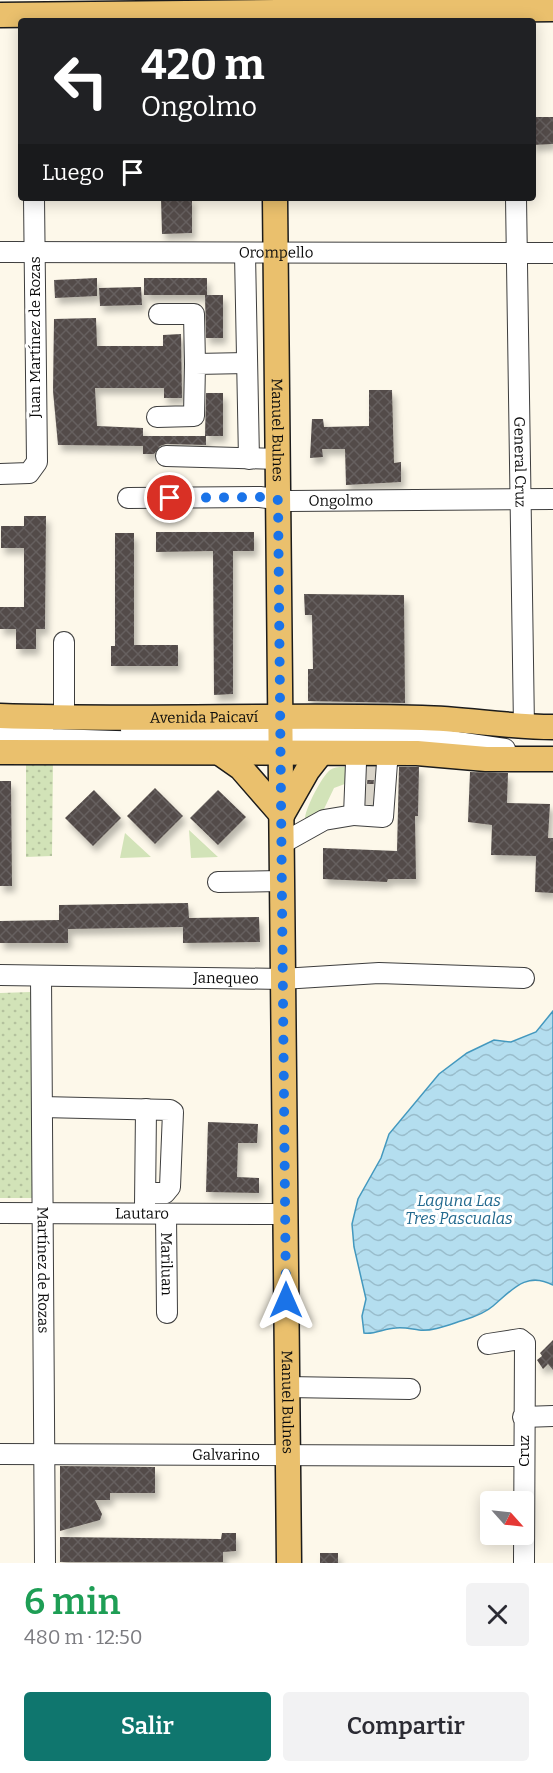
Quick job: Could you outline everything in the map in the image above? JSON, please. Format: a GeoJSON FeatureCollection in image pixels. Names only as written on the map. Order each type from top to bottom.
{"type":"FeatureCollection","features":[{"type":"Feature","properties":{"kind":"main road"},"geometry":{"type":"LineString","coordinates":[[0,15],[34,12],[553,9]]}},
{"type":"Feature","properties":{"kind":"main road","name":"Manuel Bulnes"},"geometry":{"type":"LineString","coordinates":[[275,201],[289,1563]]}},
{"type":"Feature","properties":{"kind":"main road"},"geometry":{"type":"LineString","coordinates":[[222,717],[246,709],[259,700],[273,679],[280,660]]}},
{"type":"Feature","properties":{"kind":"main road","name":"Avenida Paicaví"},"geometry":{"type":"LineString","coordinates":[[0,717],[57,723],[222,717],[280,735],[321,753],[357,785],[390,758],[553,759]]}},
{"type":"Feature","properties":{"kind":"main road","name":"Avenida Paicaví"},"geometry":{"type":"LineString","coordinates":[[0,752],[76,750],[221,754],[280,735],[423,718],[524,727],[553,727]]}},
{"type":"Feature","properties":{"kind":"main road"},"geometry":{"type":"LineString","coordinates":[[221,754],[241,768],[282,815],[306,771],[321,753]]}},
{"type":"Feature","properties":{"kind":"street","name":"Juan Martínez de Rozas"},"geometry":{"type":"LineString","coordinates":[[0,474],[28,473],[36,462],[34,201]]}},
{"type":"Feature","properties":{"kind":"street","name":"General Cruz"},"geometry":{"type":"LineString","coordinates":[[516,201],[524,727]]}},
{"type":"Feature","properties":{"kind":"street","name":"Orompello"},"geometry":{"type":"LineString","coordinates":[[0,252],[553,253]]}},
{"type":"Feature","properties":{"kind":"street"},"geometry":{"type":"LineString","coordinates":[[244,254],[249,459]]}},
{"type":"Feature","properties":{"kind":"street"},"geometry":{"type":"LineString","coordinates":[[157,417],[194,416],[194,314],[159,314]]}},
{"type":"Feature","properties":{"kind":"street"},"geometry":{"type":"LineString","coordinates":[[195,364],[247,363]]}},
{"type":"Feature","properties":{"kind":"street"},"geometry":{"type":"LineString","coordinates":[[166,456],[278,459]]}},
{"type":"Feature","properties":{"kind":"street","name":"Ongolmo"},"geometry":{"type":"LineString","coordinates":[[128,498],[553,499]]}},
{"type":"Feature","properties":{"kind":"street"},"geometry":{"type":"LineString","coordinates":[[57,723],[64,642]]}},
{"type":"Feature","properties":{"kind":"street"},"geometry":{"type":"LineString","coordinates":[[0,725],[57,723],[176,736],[417,735],[496,749],[553,749]]}},
{"type":"Feature","properties":{"kind":"street"},"geometry":{"type":"LineString","coordinates":[[0,733],[52,739],[256,743],[280,735],[336,727],[423,727],[516,737],[553,737]]}},
{"type":"Feature","properties":{"kind":"street"},"geometry":{"type":"LineString","coordinates":[[281,844],[324,820],[357,785],[383,818],[390,758]]}},
{"type":"Feature","properties":{"kind":"street"},"geometry":{"type":"LineString","coordinates":[[219,882],[282,881]]}},
{"type":"Feature","properties":{"kind":"street","name":"Janequeo"},"geometry":{"type":"LineString","coordinates":[[0,975],[282,979],[379,974],[524,978]]}},
{"type":"Feature","properties":{"kind":"street","name":"Martínez de Rozas"},"geometry":{"type":"LineString","coordinates":[[41,976],[45,1563]]}},
{"type":"Feature","properties":{"kind":"street"},"geometry":{"type":"LineString","coordinates":[[42,1107],[166,1109],[172,1112],[170,1187],[165,1193],[146,1193]]}},
{"type":"Feature","properties":{"kind":"street"},"geometry":{"type":"LineString","coordinates":[[145,1214],[146,1109]]}},
{"type":"Feature","properties":{"kind":"street","name":"Lautaro"},"geometry":{"type":"LineString","coordinates":[[0,1213],[285,1214]]}},
{"type":"Feature","properties":{"kind":"street","name":"Mariluan"},"geometry":{"type":"LineString","coordinates":[[166,1214],[167,1313]]}},
{"type":"Feature","properties":{"kind":"street","name":"Cruz"},"geometry":{"type":"LineString","coordinates":[[488,1344],[524,1340],[524,1563]]}},
{"type":"Feature","properties":{"kind":"street"},"geometry":{"type":"LineString","coordinates":[[287,1387],[410,1389]]}},
{"type":"Feature","properties":{"kind":"street"},"geometry":{"type":"LineString","coordinates":[[523,1417],[553,1416]]}},
{"type":"Feature","properties":{"kind":"street","name":"Galvarino"},"geometry":{"type":"LineString","coordinates":[[0,1454],[524,1456]]}},
{"type":"Feature","properties":{"kind":"green space"},"geometry":{"type":"Polygon","coordinates":[[[26,759],[53,759],[52,856],[26,857],[26,759]]]}},
{"type":"Feature","properties":{"kind":"green space"},"geometry":{"type":"Polygon","coordinates":[[[350,767],[350,782],[334,788],[324,809],[305,819],[311,801],[327,773],[334,768],[350,767]]]}},
{"type":"Feature","properties":{"kind":"green space"},"geometry":{"type":"Polygon","coordinates":[[[189,830],[218,857],[191,858],[189,830]]]}},
{"type":"Feature","properties":{"kind":"green space"},"geometry":{"type":"Polygon","coordinates":[[[125,833],[151,857],[120,858],[125,833]]]}},
{"type":"Feature","properties":{"kind":"green space"},"geometry":{"type":"Polygon","coordinates":[[[31,992],[32,1198],[0,1198],[0,993],[31,992]]]}},
{"type":"Feature","properties":{"kind":"water","name":"Laguna Las Tres Pascualas"},"geometry":{"type":"Polygon","coordinates":[[[553,1011],[553,1285],[543,1281],[527,1281],[483,1313],[436,1329],[399,1328],[364,1333],[362,1316],[366,1299],[354,1247],[352,1224],[358,1199],[381,1158],[389,1134],[439,1074],[467,1053],[494,1040],[511,1042],[536,1032],[553,1011]]]}},
{"type":"Feature","properties":{"kind":"building"},"geometry":{"type":"Polygon","coordinates":[[[536,117],[553,117],[553,144],[536,145],[536,117]]]}},
{"type":"Feature","properties":{"kind":"building"},"geometry":{"type":"Polygon","coordinates":[[[161,201],[192,201],[192,233],[162,234],[161,201]]]}},
{"type":"Feature","properties":{"kind":"building"},"geometry":{"type":"Polygon","coordinates":[[[97,278],[97,296],[55,298],[54,280],[97,278]]]}},
{"type":"Feature","properties":{"kind":"building"},"geometry":{"type":"Polygon","coordinates":[[[144,278],[207,278],[207,295],[144,295],[144,278]]]}},
{"type":"Feature","properties":{"kind":"building"},"geometry":{"type":"Polygon","coordinates":[[[141,287],[142,305],[100,306],[99,288],[141,287]]]}},
{"type":"Feature","properties":{"kind":"building"},"geometry":{"type":"Polygon","coordinates":[[[205,295],[223,295],[223,338],[206,338],[205,295]]]}},
{"type":"Feature","properties":{"kind":"building"},"geometry":{"type":"Polygon","coordinates":[[[96,318],[97,346],[163,346],[163,335],[181,334],[182,398],[164,398],[164,388],[95,388],[97,426],[143,428],[143,436],[206,436],[206,445],[166,444],[160,446],[154,454],[143,454],[143,446],[58,445],[53,391],[54,319],[96,318]]]}},
{"type":"Feature","properties":{"kind":"building"},"geometry":{"type":"Polygon","coordinates":[[[369,390],[392,390],[394,463],[401,462],[401,482],[346,485],[345,449],[322,449],[323,457],[310,458],[312,419],[323,419],[324,427],[369,426],[369,390]]]}},
{"type":"Feature","properties":{"kind":"building"},"geometry":{"type":"Polygon","coordinates":[[[206,393],[223,393],[223,436],[205,436],[206,393]]]}},
{"type":"Feature","properties":{"kind":"building"},"geometry":{"type":"Polygon","coordinates":[[[24,516],[46,516],[45,629],[36,629],[36,649],[16,649],[16,629],[0,629],[0,607],[24,607],[24,548],[1,548],[1,526],[24,526],[24,516]]]}},
{"type":"Feature","properties":{"kind":"building"},"geometry":{"type":"Polygon","coordinates":[[[156,532],[254,532],[254,551],[233,551],[233,694],[214,695],[213,551],[156,552],[156,532]]]}},
{"type":"Feature","properties":{"kind":"building"},"geometry":{"type":"Polygon","coordinates":[[[115,533],[134,533],[134,645],[178,645],[178,666],[111,666],[111,646],[115,646],[115,533]]]}},
{"type":"Feature","properties":{"kind":"building"},"geometry":{"type":"Polygon","coordinates":[[[304,594],[404,595],[405,703],[308,701],[308,669],[313,669],[312,615],[305,615],[304,594]]]}},
{"type":"Feature","properties":{"kind":"building"},"geometry":{"type":"Polygon","coordinates":[[[368,767],[375,767],[372,804],[366,804],[368,767]]]}},
{"type":"Feature","properties":{"kind":"building"},"geometry":{"type":"Polygon","coordinates":[[[399,767],[419,767],[418,816],[415,816],[416,879],[388,879],[387,882],[323,879],[323,848],[397,851],[399,767]]]}},
{"type":"Feature","properties":{"kind":"building"},"geometry":{"type":"Polygon","coordinates":[[[470,772],[508,773],[507,803],[550,804],[548,838],[553,838],[553,893],[535,892],[536,856],[491,855],[492,825],[468,822],[470,772]]]}},
{"type":"Feature","properties":{"kind":"building"},"geometry":{"type":"Polygon","coordinates":[[[0,781],[11,781],[12,886],[0,886],[0,781]]]}},
{"type":"Feature","properties":{"kind":"building"},"geometry":{"type":"Polygon","coordinates":[[[155,788],[183,816],[155,844],[127,816],[155,788]]]}},
{"type":"Feature","properties":{"kind":"building"},"geometry":{"type":"Polygon","coordinates":[[[94,790],[121,818],[93,846],[65,818],[94,790]]]}},
{"type":"Feature","properties":{"kind":"building"},"geometry":{"type":"Polygon","coordinates":[[[218,790],[246,817],[218,845],[190,818],[218,790]]]}},
{"type":"Feature","properties":{"kind":"building"},"geometry":{"type":"Polygon","coordinates":[[[188,903],[189,918],[259,917],[260,942],[183,943],[183,927],[68,929],[68,943],[0,943],[0,921],[59,920],[59,905],[188,903]]]}},
{"type":"Feature","properties":{"kind":"building"},"geometry":{"type":"Polygon","coordinates":[[[208,1122],[258,1124],[257,1143],[238,1143],[237,1177],[259,1178],[259,1193],[206,1192],[208,1122]]]}},
{"type":"Feature","properties":{"kind":"building"},"geometry":{"type":"Polygon","coordinates":[[[553,1340],[553,1370],[548,1364],[543,1369],[537,1360],[542,1356],[540,1353],[553,1340]]]}},
{"type":"Feature","properties":{"kind":"building"},"geometry":{"type":"Polygon","coordinates":[[[60,1466],[155,1467],[155,1493],[110,1493],[110,1500],[95,1500],[102,1514],[100,1520],[60,1531],[60,1466]]]}},
{"type":"Feature","properties":{"kind":"building"},"geometry":{"type":"Polygon","coordinates":[[[222,1533],[236,1533],[236,1551],[223,1552],[223,1562],[60,1562],[60,1537],[221,1539],[222,1533]]]}},
{"type":"Feature","properties":{"kind":"building"},"geometry":{"type":"Polygon","coordinates":[[[320,1553],[338,1553],[338,1563],[320,1563],[320,1553]]]}},
{"type":"Feature","properties":{"kind":"tunnel"},"geometry":{"type":"LineString","coordinates":[[362,770],[387,770]]}},
{"type":"Feature","properties":{"kind":"tunnel"},"geometry":{"type":"LineString","coordinates":[[361,794],[386,794]]}},
{"type":"Feature","properties":{"kind":"route"},"geometry":{"type":"LineString","coordinates":[[170,498],[260,497],[278,500],[286,1300]]}}]}
